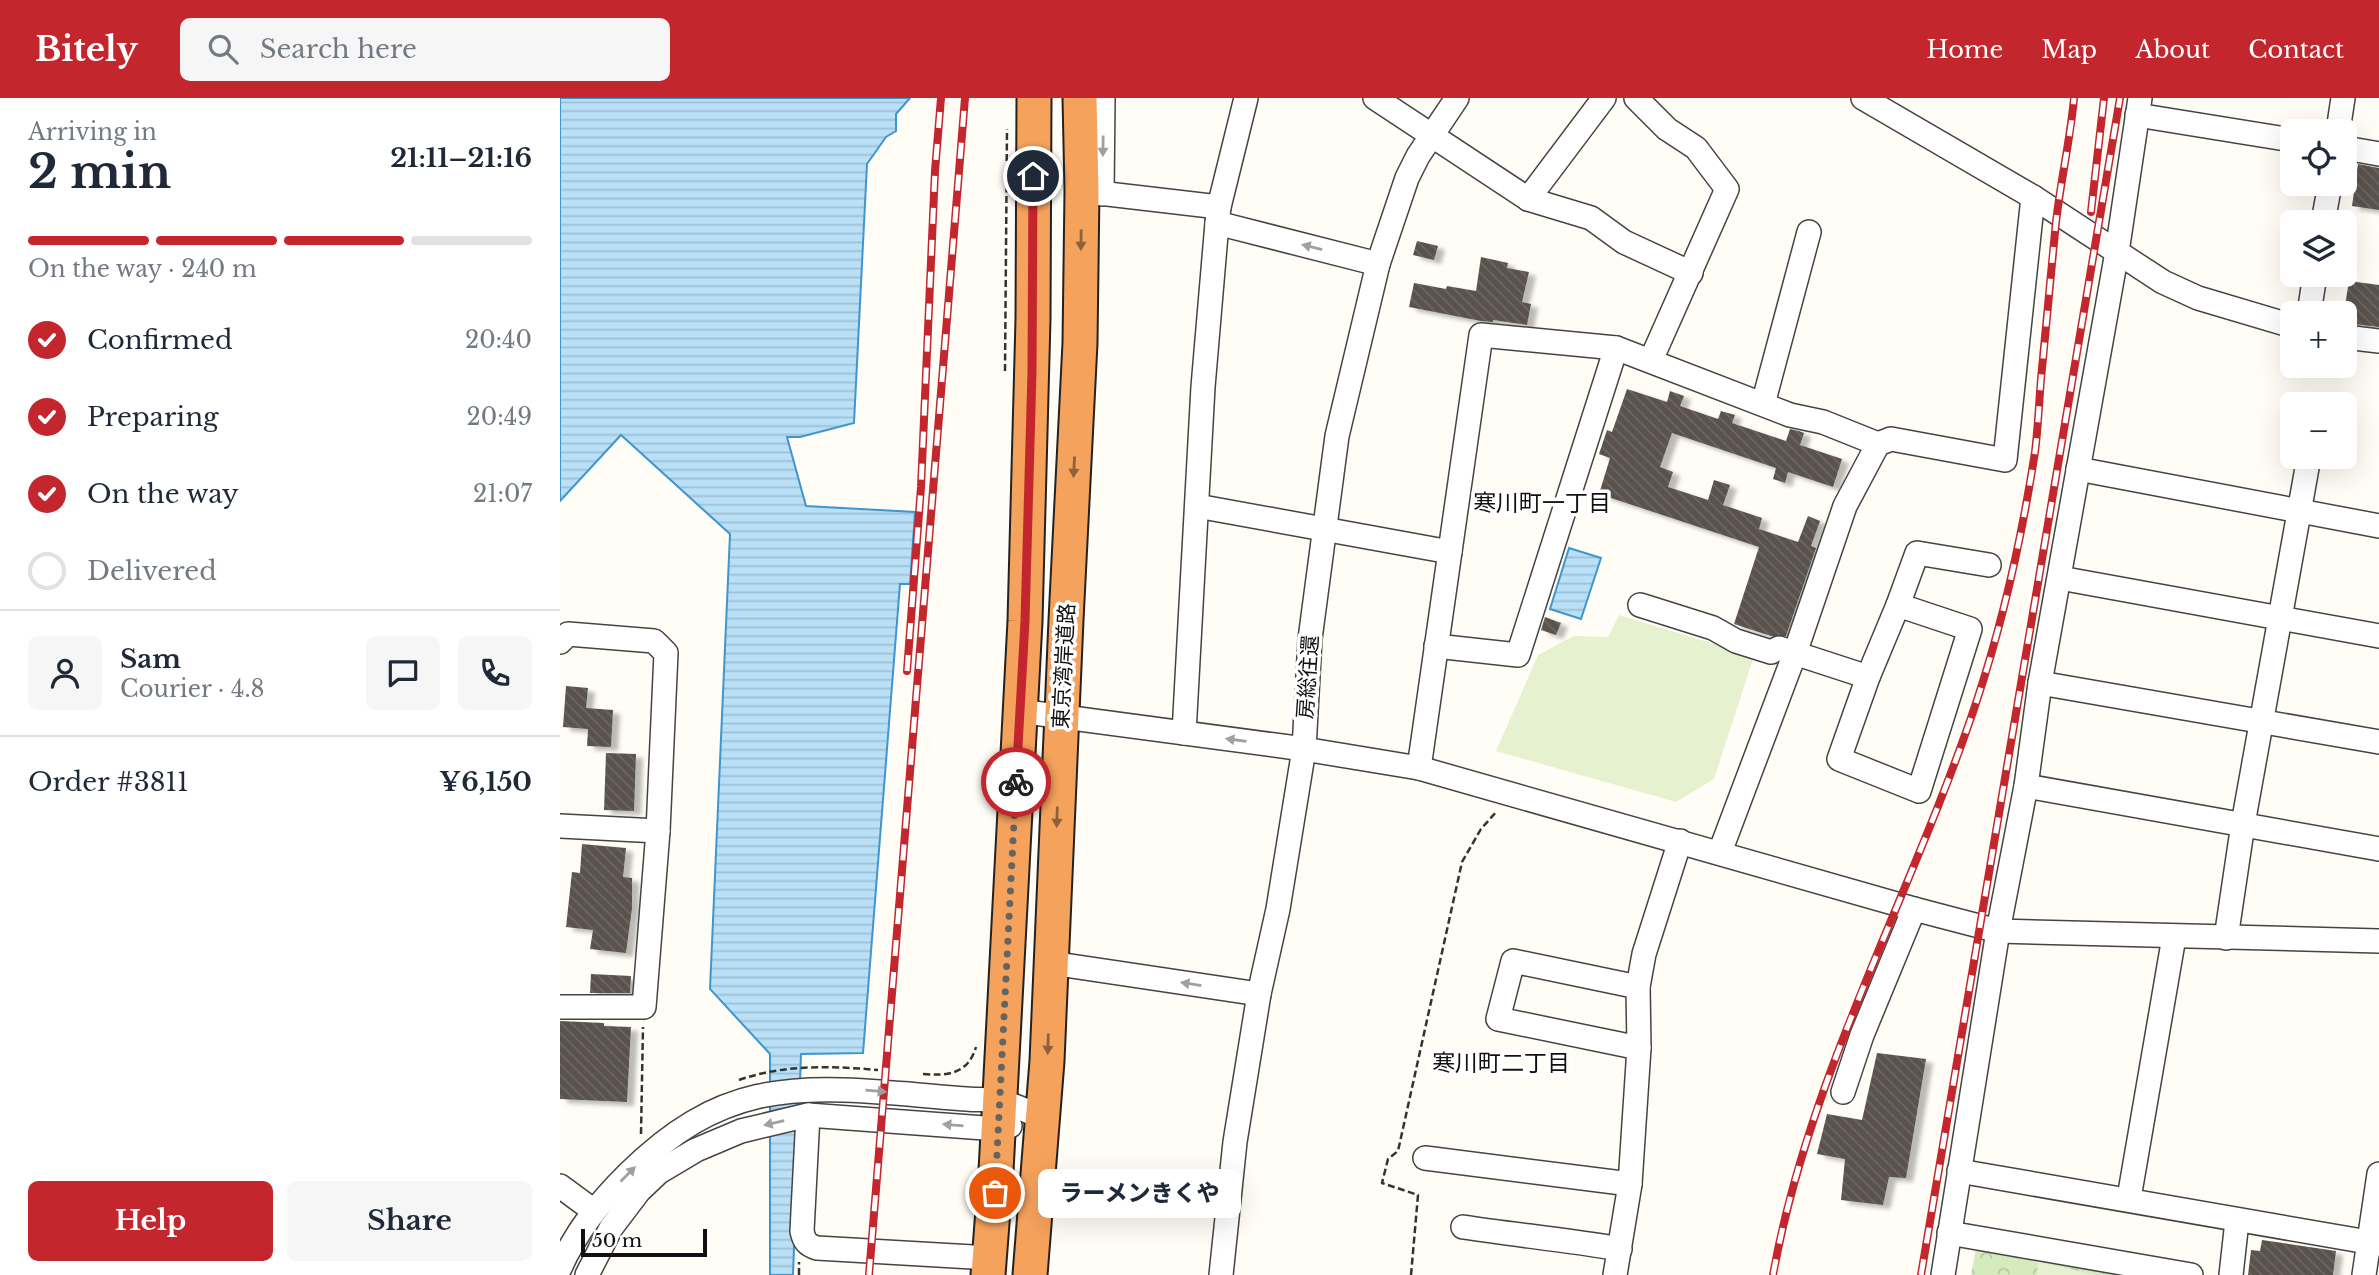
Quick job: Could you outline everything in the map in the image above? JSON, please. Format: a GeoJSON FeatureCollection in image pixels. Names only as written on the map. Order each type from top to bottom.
{"type":"FeatureCollection","features":[{"type":"Feature","properties":{"kind":"highway","name":"東京湾岸道路"},"geometry":{"type":"LineString","coordinates":[[989,1267],[1025,621],[1033,332],[1034,98]]}},
{"type":"Feature","properties":{"kind":"highway"},"geometry":{"type":"LineString","coordinates":[[1025,621],[1046,478],[1055,98]]}},
{"type":"Feature","properties":{"kind":"highway","name":"東京湾岸道路"},"geometry":{"type":"LineString","coordinates":[[1030,1275],[1044,1118],[1080,343],[1092,192],[1080,98]]}},
{"type":"Feature","properties":{"kind":"street"},"geometry":{"type":"LineString","coordinates":[[1103,98],[1092,192],[1218,215],[1378,264]]}},
{"type":"Feature","properties":{"kind":"street"},"geometry":{"type":"LineString","coordinates":[[1184,733],[1203,387],[1218,215],[1246,98]]}},
{"type":"Feature","properties":{"kind":"street"},"geometry":{"type":"LineString","coordinates":[[1376,98],[1528,200],[1591,218],[1624,242],[1690,273]]}},
{"type":"Feature","properties":{"kind":"street","name":"房総往還"},"geometry":{"type":"LineString","coordinates":[[1221,1275],[1235,1142],[1304,749],[1310,639],[1336,436],[1378,264],[1407,178],[1457,98]]}},
{"type":"Feature","properties":{"kind":"street"},"geometry":{"type":"LineString","coordinates":[[1528,200],[1604,98]]}},
{"type":"Feature","properties":{"kind":"street"},"geometry":{"type":"LineString","coordinates":[[1636,98],[1667,129],[1696,148],[1727,189],[1651,360]]}},
{"type":"Feature","properties":{"kind":"street"},"geometry":{"type":"LineString","coordinates":[[1863,98],[2033,197],[2163,282],[2198,298],[2280,322]]}},
{"type":"Feature","properties":{"kind":"street"},"geometry":{"type":"LineString","coordinates":[[2340,119],[2343,98]]}},
{"type":"Feature","properties":{"kind":"street"},"geometry":{"type":"LineString","coordinates":[[1943,1275],[1998,930],[2026,786],[2040,683],[2118,252],[2139,106],[2280,137]]}},
{"type":"Feature","properties":{"kind":"street"},"geometry":{"type":"LineString","coordinates":[[2357,150],[2379,154]]}},
{"type":"Feature","properties":{"kind":"street"},"geometry":{"type":"LineString","coordinates":[[1720,852],[1796,653],[1845,506],[1878,444],[1891,439],[2006,460],[2033,197]]}},
{"type":"Feature","properties":{"kind":"street"},"geometry":{"type":"LineString","coordinates":[[1763,404],[1809,232]]}},
{"type":"Feature","properties":{"kind":"street"},"geometry":{"type":"LineString","coordinates":[[1419,768],[1481,335],[1616,348],[1790,415],[1823,422],[1878,444]]}},
{"type":"Feature","properties":{"kind":"street"},"geometry":{"type":"LineString","coordinates":[[2357,338],[2379,341]]}},
{"type":"Feature","properties":{"kind":"street"},"geometry":{"type":"LineString","coordinates":[[1436,646],[1518,655],[1616,348]]}},
{"type":"Feature","properties":{"kind":"street"},"geometry":{"type":"LineString","coordinates":[[2078,469],[2379,526]]}},
{"type":"Feature","properties":{"kind":"street"},"geometry":{"type":"LineString","coordinates":[[2226,938],[2243,824],[2307,469]]}},
{"type":"Feature","properties":{"kind":"street"},"geometry":{"type":"LineString","coordinates":[[1197,506],[1450,552]]}},
{"type":"Feature","properties":{"kind":"street"},"geometry":{"type":"LineString","coordinates":[[1898,605],[1970,629],[1919,790],[1839,759],[1917,553],[1989,565]]}},
{"type":"Feature","properties":{"kind":"street"},"geometry":{"type":"LineString","coordinates":[[2060,578],[2379,636]]}},
{"type":"Feature","properties":{"kind":"street"},"geometry":{"type":"LineString","coordinates":[[1640,605],[1713,628],[1736,641],[1771,652],[1779,648],[1868,677]]}},
{"type":"Feature","properties":{"kind":"street"},"geometry":{"type":"LineString","coordinates":[[560,642],[568,634],[654,641],[666,653],[658,831],[644,1007],[560,1007]]}},
{"type":"Feature","properties":{"kind":"street"},"geometry":{"type":"LineString","coordinates":[[2040,683],[2262,720],[2379,743]]}},
{"type":"Feature","properties":{"kind":"street"},"geometry":{"type":"LineString","coordinates":[[1019,711],[1304,749],[1419,768],[1914,909],[1998,930],[2379,941]]}},
{"type":"Feature","properties":{"kind":"street"},"geometry":{"type":"LineString","coordinates":[[2026,786],[2379,849]]}},
{"type":"Feature","properties":{"kind":"street"},"geometry":{"type":"LineString","coordinates":[[560,826],[658,831]]}},
{"type":"Feature","properties":{"kind":"street"},"geometry":{"type":"LineString","coordinates":[[1615,1275],[1630,1184],[1639,1048],[1639,987],[1644,954],[1680,841]]}},
{"type":"Feature","properties":{"kind":"street"},"geometry":{"type":"LineString","coordinates":[[1843,1092],[1862,1035],[1914,909]]}},
{"type":"Feature","properties":{"kind":"street"},"geometry":{"type":"LineString","coordinates":[[2129,1198],[2174,937]]}},
{"type":"Feature","properties":{"kind":"street"},"geometry":{"type":"LineString","coordinates":[[1639,987],[1513,961],[1498,1019],[1639,1048]]}},
{"type":"Feature","properties":{"kind":"street"},"geometry":{"type":"LineString","coordinates":[[1051,962],[1259,994]]}},
{"type":"Feature","properties":{"kind":"street"},"geometry":{"type":"LineString","coordinates":[[560,1268],[576,1235],[594,1211],[638,1164],[670,1137],[761,1084],[807,1078],[836,1088],[999,1115]]}},
{"type":"Feature","properties":{"kind":"street"},"geometry":{"type":"LineString","coordinates":[[808,1115],[802,1231],[803,1239],[808,1245],[989,1267]]}},
{"type":"Feature","properties":{"kind":"street"},"geometry":{"type":"LineString","coordinates":[[587,1275],[611,1228],[639,1191],[659,1172],[678,1160],[741,1131],[808,1115],[999,1115],[1044,1118]]}},
{"type":"Feature","properties":{"kind":"street"},"geometry":{"type":"LineString","coordinates":[[1425,1158],[1630,1184]]}},
{"type":"Feature","properties":{"kind":"street"},"geometry":{"type":"LineString","coordinates":[[1959,1171],[2129,1198],[2237,1220],[2374,1243]]}},
{"type":"Feature","properties":{"kind":"street"},"geometry":{"type":"LineString","coordinates":[[2364,1275],[2374,1243],[2379,1174]]}},
{"type":"Feature","properties":{"kind":"street"},"geometry":{"type":"LineString","coordinates":[[560,1186],[594,1211]]}},
{"type":"Feature","properties":{"kind":"street"},"geometry":{"type":"LineString","coordinates":[[2231,1275],[2237,1220]]}},
{"type":"Feature","properties":{"kind":"street"},"geometry":{"type":"LineString","coordinates":[[1463,1227],[1620,1250]]}},
{"type":"Feature","properties":{"kind":"street"},"geometry":{"type":"LineString","coordinates":[[1949,1233],[2191,1275]]}},
{"type":"Feature","properties":{"kind":"path"},"geometry":{"type":"LineString","coordinates":[[1005,379],[1007,124]]}},
{"type":"Feature","properties":{"kind":"path"},"geometry":{"type":"LineString","coordinates":[[1411,1275],[1418,1195],[1382,1184],[1388,1159],[1398,1152],[1462,862],[1481,829],[1503,804],[1517,796]]}},
{"type":"Feature","properties":{"kind":"path"},"geometry":{"type":"LineString","coordinates":[[641,1134],[643,1027]]}},
{"type":"Feature","properties":{"kind":"path"},"geometry":{"type":"LineString","coordinates":[[914,1073],[947,1075],[960,1069],[973,1056],[977,1043]]}},
{"type":"Feature","properties":{"kind":"path"},"geometry":{"type":"LineString","coordinates":[[761,1084],[888,1071]]}},
{"type":"Feature","properties":{"kind":"path"},"geometry":{"type":"LineString","coordinates":[[799,1255],[799,1275]]}},
{"type":"Feature","properties":{"kind":"green space"},"geometry":{"type":"Polygon","coordinates":[[[1619,615],[1754,656],[1714,779],[1676,802],[1496,751],[1538,655],[1574,636],[1608,637],[1619,615]]]}},
{"type":"Feature","properties":{"kind":"green space"},"geometry":{"type":"Polygon","coordinates":[[[1976,1249],[2163,1275],[1971,1275],[1976,1249]]]}},
{"type":"Feature","properties":{"kind":"green space"},"geometry":{"type":"Polygon","coordinates":[[[2038,1262],[2096,1275],[2037,1275],[2038,1262]]]}},
{"type":"Feature","properties":{"kind":"water"},"geometry":{"type":"Polygon","coordinates":[[[560,98],[910,98],[896,114],[896,131],[886,137],[867,164],[854,423],[800,437],[787,437],[806,506],[915,512],[910,584],[900,584],[863,1053],[801,1054],[793,1275],[770,1275],[770,1054],[710,989],[730,534],[621,435],[560,501],[560,98]]]}},
{"type":"Feature","properties":{"kind":"water"},"geometry":{"type":"Polygon","coordinates":[[[1569,548],[1601,558],[1581,619],[1550,609],[1569,548]]]}},
{"type":"Feature","properties":{"kind":"building"},"geometry":{"type":"Polygon","coordinates":[[[2358,164],[2379,168],[2379,210],[2352,206],[2353,196],[2357,196],[2358,164]]]}},
{"type":"Feature","properties":{"kind":"building"},"geometry":{"type":"Polygon","coordinates":[[[1417,241],[1438,246],[1434,260],[1413,255],[1417,241]]]}},
{"type":"Feature","properties":{"kind":"building"},"geometry":{"type":"Polygon","coordinates":[[[1481,257],[1508,263],[1507,268],[1529,272],[1522,302],[1531,304],[1527,325],[1481,321],[1409,307],[1414,283],[1476,291],[1481,257]]]}},
{"type":"Feature","properties":{"kind":"building"},"geometry":{"type":"Polygon","coordinates":[[[2357,282],[2379,285],[2379,327],[2357,324],[2357,301],[2346,301],[2348,287],[2357,287],[2357,282]]]}},
{"type":"Feature","properties":{"kind":"building"},"geometry":{"type":"Polygon","coordinates":[[[1627,389],[1667,402],[1670,391],[1684,396],[1680,406],[1718,419],[1721,411],[1735,415],[1732,423],[1786,441],[1790,429],[1799,431],[1804,433],[1800,445],[1842,459],[1833,487],[1788,472],[1785,483],[1773,479],[1776,468],[1672,433],[1660,467],[1673,472],[1668,487],[1708,500],[1714,480],[1730,485],[1723,505],[1762,518],[1759,529],[1798,542],[1808,516],[1820,521],[1811,546],[1816,548],[1786,636],[1771,636],[1734,624],[1759,547],[1599,494],[1610,458],[1599,454],[1607,430],[1612,432],[1627,389]]]}},
{"type":"Feature","properties":{"kind":"building"},"geometry":{"type":"Polygon","coordinates":[[[1545,617],[1561,623],[1556,635],[1541,630],[1545,617]]]}},
{"type":"Feature","properties":{"kind":"building"},"geometry":{"type":"Polygon","coordinates":[[[566,686],[588,688],[586,708],[613,710],[611,747],[587,746],[588,729],[563,727],[566,686]]]}},
{"type":"Feature","properties":{"kind":"building"},"geometry":{"type":"Polygon","coordinates":[[[606,753],[636,754],[634,811],[604,810],[606,753]]]}},
{"type":"Feature","properties":{"kind":"building"},"geometry":{"type":"Polygon","coordinates":[[[582,844],[626,848],[623,877],[632,878],[632,908],[626,953],[590,949],[593,930],[566,927],[572,872],[580,873],[582,844]]]}},
{"type":"Feature","properties":{"kind":"building"},"geometry":{"type":"Polygon","coordinates":[[[591,974],[631,976],[630,993],[590,993],[591,974]]]}},
{"type":"Feature","properties":{"kind":"building"},"geometry":{"type":"Polygon","coordinates":[[[560,1021],[631,1027],[627,1102],[560,1099],[560,1021]]]}},
{"type":"Feature","properties":{"kind":"building"},"geometry":{"type":"Polygon","coordinates":[[[1877,1053],[1926,1059],[1906,1178],[1889,1177],[1883,1205],[1841,1200],[1845,1159],[1817,1154],[1827,1114],[1862,1120],[1877,1053]]]}},
{"type":"Feature","properties":{"kind":"building"},"geometry":{"type":"Polygon","coordinates":[[[2262,1240],[2336,1251],[2333,1275],[2248,1275],[2251,1250],[2260,1251],[2262,1240]]]}},
{"type":"Feature","properties":{"kind":"railway"},"geometry":{"type":"LineString","coordinates":[[907,671],[921,487],[935,171],[941,98]]}},
{"type":"Feature","properties":{"kind":"railway"},"geometry":{"type":"LineString","coordinates":[[869,1275],[965,98]]}},
{"type":"Feature","properties":{"kind":"railway"},"geometry":{"type":"LineString","coordinates":[[1773,1275],[1789,1201],[1811,1128],[1836,1056],[1950,774],[1976,703],[2003,610],[2018,547],[2035,452],[2057,215],[2074,98]]}},
{"type":"Feature","properties":{"kind":"railway"},"geometry":{"type":"LineString","coordinates":[[2091,212],[2104,98]]}},
{"type":"Feature","properties":{"kind":"railway"},"geometry":{"type":"LineString","coordinates":[[1921,1275],[2120,98]]}},
{"type":"Feature","properties":{"kind":"way so far"},"geometry":{"type":"LineString","coordinates":[[995,1193],[1016,782]]}},
{"type":"Feature","properties":{"kind":"place","name":"ラーメンきくや"},"geometry":{"type":"Point","coordinates":[995,1193]}},
{"type":"Feature","properties":{"kind":"district","name":"寒川町一丁目"},"geometry":{"type":"Point","coordinates":[1542,503]}},
{"type":"Feature","properties":{"kind":"district","name":"寒川町二丁目"},"geometry":{"type":"Point","coordinates":[1501,1063]}},
{"type":"Feature","properties":{"kind":"route"},"geometry":{"type":"LineString","coordinates":[[1016,782],[1025,621],[1032,372],[1033,176]]}}]}
